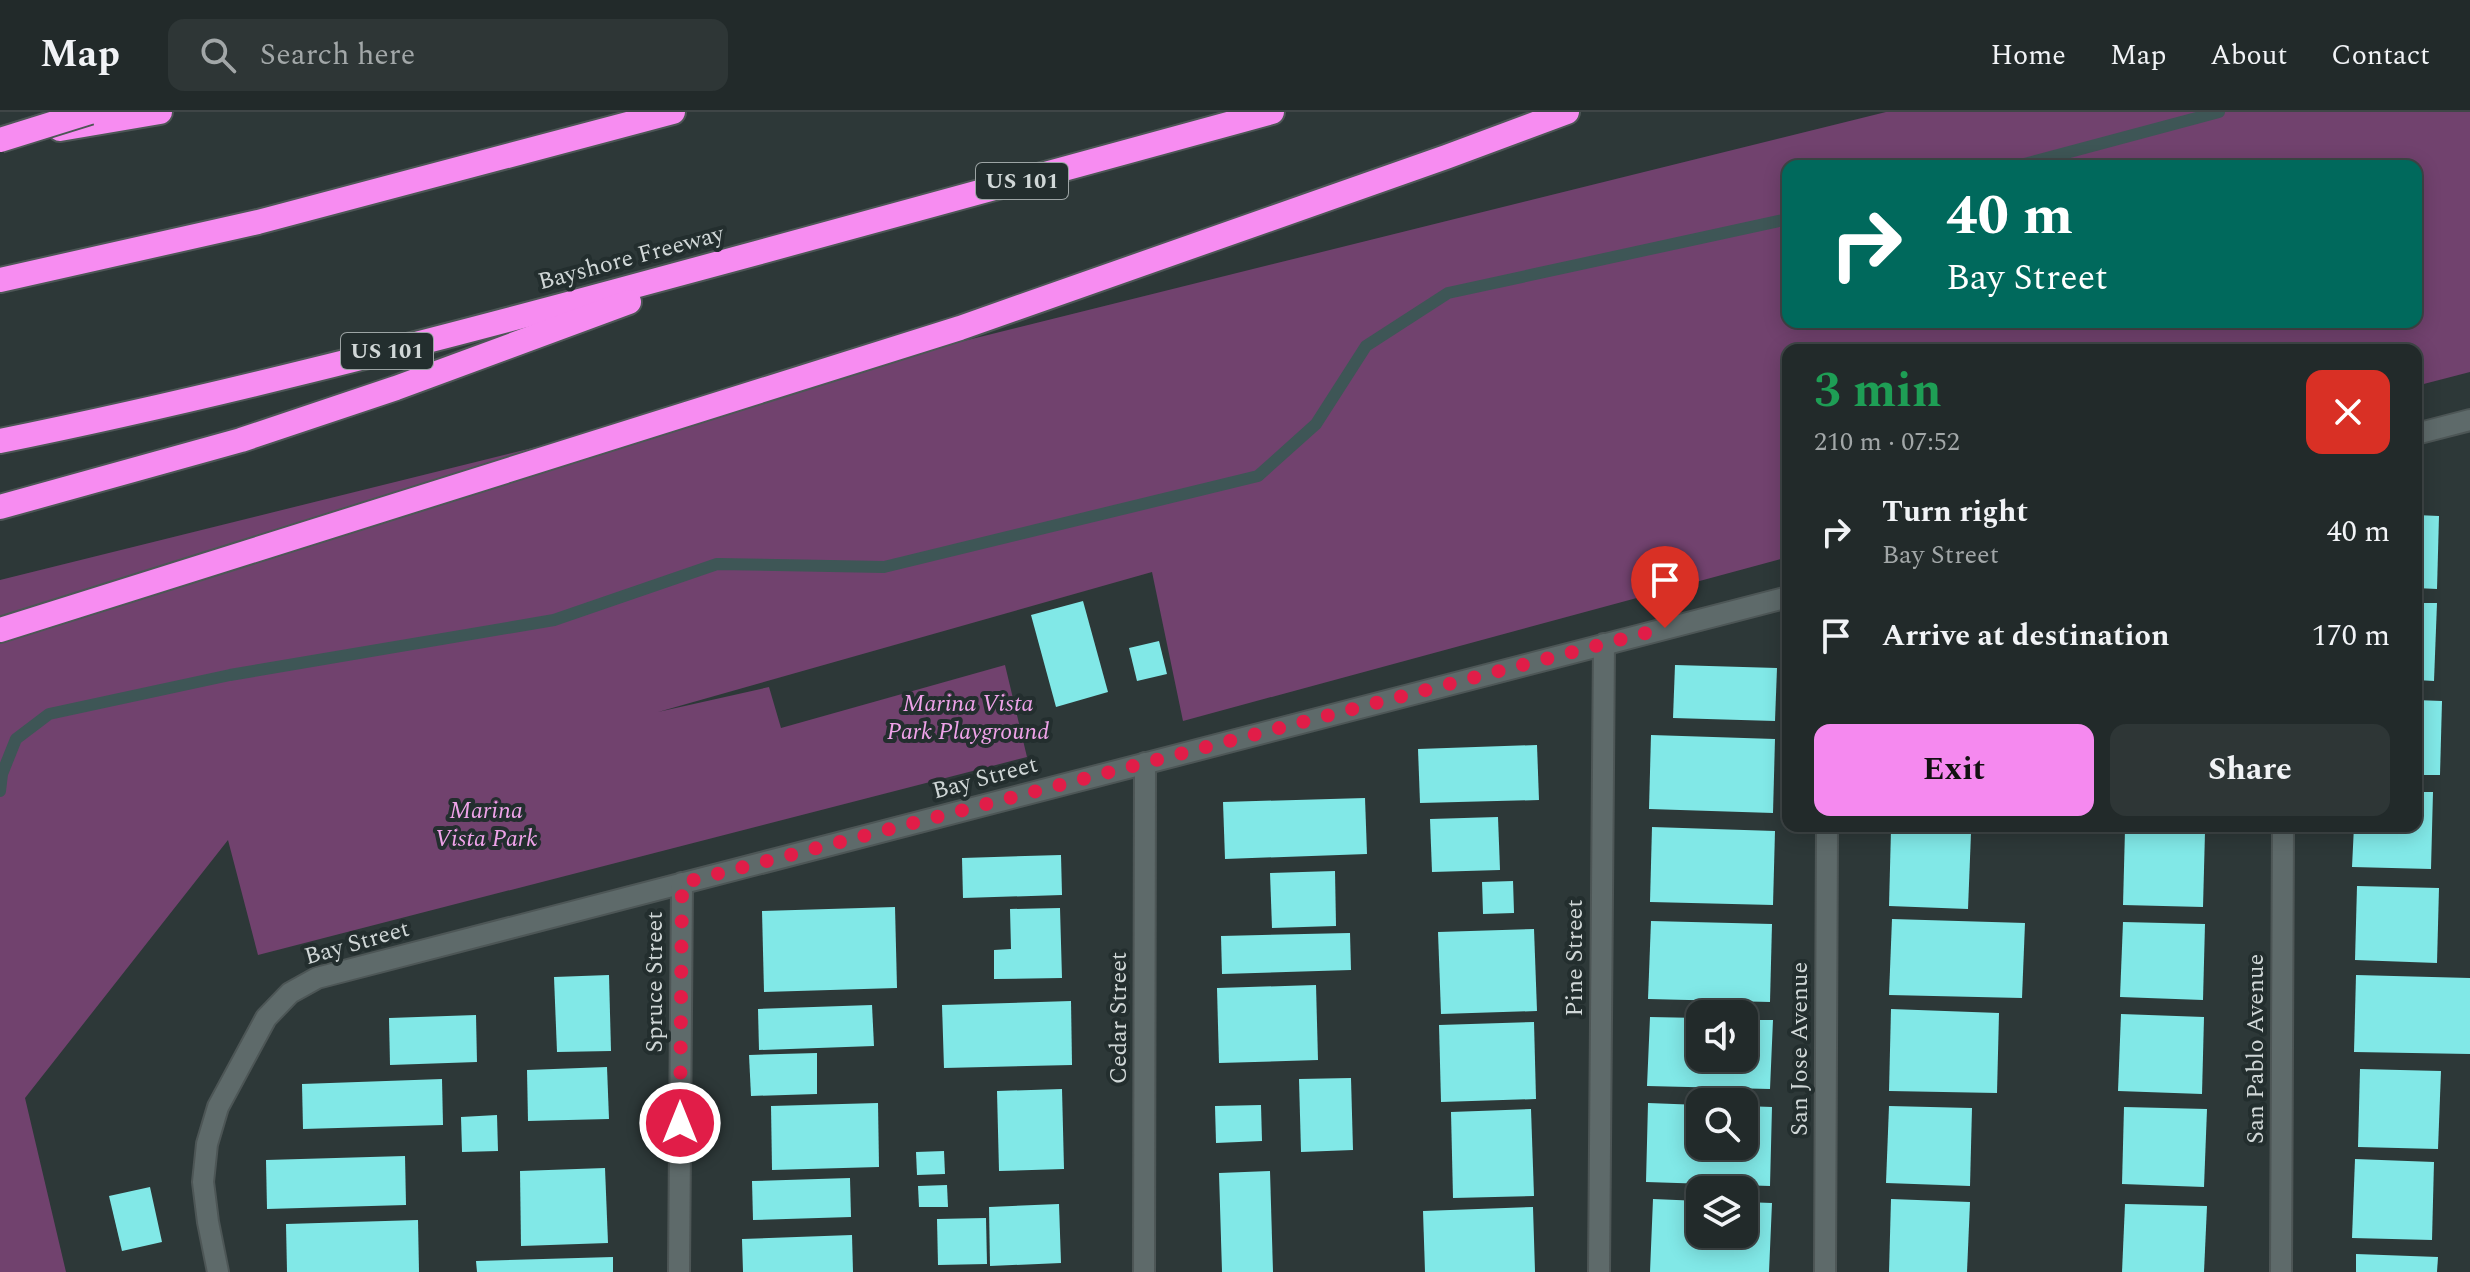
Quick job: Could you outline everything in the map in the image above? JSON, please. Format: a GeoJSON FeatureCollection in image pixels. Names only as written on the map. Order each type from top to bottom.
{"type":"FeatureCollection","features":[{"type":"Feature","properties":{"kind":"highway"},"geometry":{"type":"LineString","coordinates":[[0,140],[90,112]]}},
{"type":"Feature","properties":{"kind":"highway"},"geometry":{"type":"LineString","coordinates":[[0,140],[160,112]]}},
{"type":"Feature","properties":{"kind":"highway"},"geometry":{"type":"LineString","coordinates":[[0,280],[258,222],[673,112]]}},
{"type":"Feature","properties":{"kind":"highway","name":"Bayshore Freeway"},"geometry":{"type":"LineString","coordinates":[[0,441],[229,391],[771,249],[1272,112]]}},
{"type":"Feature","properties":{"kind":"highway"},"geometry":{"type":"LineString","coordinates":[[0,630],[960,328],[1567,112]]}},
{"type":"Feature","properties":{"kind":"highway"},"geometry":{"type":"LineString","coordinates":[[0,507],[241,440],[382,393],[771,249]]}},
{"type":"Feature","properties":{"kind":"street"},"geometry":{"type":"LineString","coordinates":[[2422,432],[2470,420]]}},
{"type":"Feature","properties":{"kind":"street","name":"Bay Street"},"geometry":{"type":"LineString","coordinates":[[218,1272],[203,1182],[207,1144],[218,1107],[266,1018],[290,993],[317,978],[1782,599]]}},
{"type":"Feature","properties":{"kind":"street","name":"Pine Street"},"geometry":{"type":"LineString","coordinates":[[1599,1272],[1604,644]]}},
{"type":"Feature","properties":{"kind":"street","name":"Cedar Street"},"geometry":{"type":"LineString","coordinates":[[1144,1272],[1145,763]]}},
{"type":"Feature","properties":{"kind":"street","name":"San Jose Avenue"},"geometry":{"type":"LineString","coordinates":[[1825,1272],[1827,832]]}},
{"type":"Feature","properties":{"kind":"street","name":"San Pablo Avenue"},"geometry":{"type":"LineString","coordinates":[[2281,1272],[2283,832]]}},
{"type":"Feature","properties":{"kind":"street","name":"Spruce Street"},"geometry":{"type":"LineString","coordinates":[[679,1272],[682,883]]}},
{"type":"Feature","properties":{"kind":"green space"},"geometry":{"type":"Polygon","coordinates":[[[1886,112],[2470,112],[2470,372],[2422,384],[2422,344],[1782,344],[1782,559],[1183,721],[1152,572],[658,712],[769,687],[781,728],[1005,665],[1027,757],[258,955],[228,840],[25,1098],[66,1272],[0,1272],[0,580],[1886,112]]]}},
{"type":"Feature","properties":{"kind":"building"},"geometry":{"type":"Polygon","coordinates":[[[2422,515],[2439,516],[2437,589],[2422,588],[2422,515]]]}},
{"type":"Feature","properties":{"kind":"building"},"geometry":{"type":"Polygon","coordinates":[[[1083,601],[1108,692],[1056,707],[1031,615],[1083,601]]]}},
{"type":"Feature","properties":{"kind":"building"},"geometry":{"type":"Polygon","coordinates":[[[2422,603],[2437,603],[2434,681],[2422,680],[2422,603]]]}},
{"type":"Feature","properties":{"kind":"building"},"geometry":{"type":"Polygon","coordinates":[[[1159,641],[1167,674],[1137,681],[1129,648],[1159,641]]]}},
{"type":"Feature","properties":{"kind":"building"},"geometry":{"type":"Polygon","coordinates":[[[1675,665],[1777,668],[1775,721],[1673,718],[1675,665]]]}},
{"type":"Feature","properties":{"kind":"building"},"geometry":{"type":"Polygon","coordinates":[[[2422,700],[2442,701],[2440,775],[2422,775],[2422,700]]]}},
{"type":"Feature","properties":{"kind":"building"},"geometry":{"type":"Polygon","coordinates":[[[1651,735],[1775,739],[1773,813],[1649,809],[1651,735]]]}},
{"type":"Feature","properties":{"kind":"building"},"geometry":{"type":"Polygon","coordinates":[[[1537,745],[1539,800],[1420,803],[1418,749],[1537,745]]]}},
{"type":"Feature","properties":{"kind":"building"},"geometry":{"type":"Polygon","coordinates":[[[2422,792],[2433,792],[2431,869],[2352,867],[2354,832],[2422,832],[2422,792]]]}},
{"type":"Feature","properties":{"kind":"building"},"geometry":{"type":"Polygon","coordinates":[[[1365,798],[1367,854],[1225,859],[1223,802],[1365,798]]]}},
{"type":"Feature","properties":{"kind":"building"},"geometry":{"type":"Polygon","coordinates":[[[1498,817],[1500,870],[1432,872],[1430,819],[1498,817]]]}},
{"type":"Feature","properties":{"kind":"building"},"geometry":{"type":"Polygon","coordinates":[[[1652,827],[1775,831],[1773,905],[1650,902],[1652,827]]]}},
{"type":"Feature","properties":{"kind":"building"},"geometry":{"type":"Polygon","coordinates":[[[1891,832],[1971,833],[1968,909],[1889,906],[1891,832]]]}},
{"type":"Feature","properties":{"kind":"building"},"geometry":{"type":"Polygon","coordinates":[[[2125,832],[2205,832],[2203,907],[2123,905],[2125,832]]]}},
{"type":"Feature","properties":{"kind":"building"},"geometry":{"type":"Polygon","coordinates":[[[1061,855],[1062,895],[963,898],[962,858],[1061,855]]]}},
{"type":"Feature","properties":{"kind":"building"},"geometry":{"type":"Polygon","coordinates":[[[1335,871],[1336,926],[1272,928],[1270,873],[1335,871]]]}},
{"type":"Feature","properties":{"kind":"building"},"geometry":{"type":"Polygon","coordinates":[[[1513,881],[1514,913],[1483,914],[1482,882],[1513,881]]]}},
{"type":"Feature","properties":{"kind":"building"},"geometry":{"type":"Polygon","coordinates":[[[2357,886],[2439,888],[2437,963],[2355,960],[2357,886]]]}},
{"type":"Feature","properties":{"kind":"building"},"geometry":{"type":"Polygon","coordinates":[[[895,907],[897,988],[764,992],[762,911],[895,907]]]}},
{"type":"Feature","properties":{"kind":"building"},"geometry":{"type":"Polygon","coordinates":[[[1060,908],[1062,978],[994,979],[994,950],[1011,949],[1010,909],[1060,908]]]}},
{"type":"Feature","properties":{"kind":"building"},"geometry":{"type":"Polygon","coordinates":[[[1892,919],[2025,923],[2022,998],[1889,995],[1892,919]]]}},
{"type":"Feature","properties":{"kind":"building"},"geometry":{"type":"Polygon","coordinates":[[[1651,921],[1772,924],[1770,1002],[1648,999],[1651,921]]]}},
{"type":"Feature","properties":{"kind":"building"},"geometry":{"type":"Polygon","coordinates":[[[2123,922],[2205,924],[2203,1000],[2120,997],[2123,922]]]}},
{"type":"Feature","properties":{"kind":"building"},"geometry":{"type":"Polygon","coordinates":[[[1534,929],[1537,1011],[1441,1014],[1438,932],[1534,929]]]}},
{"type":"Feature","properties":{"kind":"building"},"geometry":{"type":"Polygon","coordinates":[[[1350,933],[1351,970],[1222,974],[1221,936],[1350,933]]]}},
{"type":"Feature","properties":{"kind":"building"},"geometry":{"type":"Polygon","coordinates":[[[609,975],[611,1051],[557,1052],[554,977],[609,975]]]}},
{"type":"Feature","properties":{"kind":"building"},"geometry":{"type":"Polygon","coordinates":[[[2356,975],[2470,978],[2470,1054],[2354,1052],[2356,975]]]}},
{"type":"Feature","properties":{"kind":"building"},"geometry":{"type":"Polygon","coordinates":[[[1316,985],[1318,1060],[1219,1063],[1217,988],[1316,985]]]}},
{"type":"Feature","properties":{"kind":"building"},"geometry":{"type":"Polygon","coordinates":[[[1071,1001],[1072,1065],[944,1068],[942,1005],[1071,1001]]]}},
{"type":"Feature","properties":{"kind":"building"},"geometry":{"type":"Polygon","coordinates":[[[872,1005],[874,1046],[759,1050],[758,1009],[872,1005]]]}},
{"type":"Feature","properties":{"kind":"building"},"geometry":{"type":"Polygon","coordinates":[[[1891,1009],[1999,1013],[1997,1093],[1889,1091],[1891,1009]]]}},
{"type":"Feature","properties":{"kind":"building"},"geometry":{"type":"Polygon","coordinates":[[[2121,1014],[2204,1017],[2202,1094],[2118,1091],[2121,1014]]]}},
{"type":"Feature","properties":{"kind":"building"},"geometry":{"type":"Polygon","coordinates":[[[476,1015],[477,1062],[390,1065],[389,1018],[476,1015]]]}},
{"type":"Feature","properties":{"kind":"building"},"geometry":{"type":"Polygon","coordinates":[[[1650,1017],[1686,1018],[1686,1072],[1758,1072],[1758,1020],[1773,1020],[1770,1089],[1647,1086],[1650,1017]]]}},
{"type":"Feature","properties":{"kind":"building"},"geometry":{"type":"Polygon","coordinates":[[[1534,1022],[1536,1099],[1441,1102],[1439,1025],[1534,1022]]]}},
{"type":"Feature","properties":{"kind":"building"},"geometry":{"type":"Polygon","coordinates":[[[817,1053],[817,1094],[751,1096],[749,1055],[817,1053]]]}},
{"type":"Feature","properties":{"kind":"building"},"geometry":{"type":"Polygon","coordinates":[[[607,1067],[609,1119],[528,1121],[527,1070],[607,1067]]]}},
{"type":"Feature","properties":{"kind":"building"},"geometry":{"type":"Polygon","coordinates":[[[2360,1069],[2441,1071],[2438,1149],[2358,1147],[2360,1069]]]}},
{"type":"Feature","properties":{"kind":"building"},"geometry":{"type":"Polygon","coordinates":[[[1351,1078],[1353,1150],[1301,1152],[1299,1079],[1351,1078]]]}},
{"type":"Feature","properties":{"kind":"building"},"geometry":{"type":"Polygon","coordinates":[[[442,1079],[443,1125],[303,1129],[302,1084],[442,1079]]]}},
{"type":"Feature","properties":{"kind":"building"},"geometry":{"type":"Polygon","coordinates":[[[1062,1089],[1064,1169],[999,1171],[997,1091],[1062,1089]]]}},
{"type":"Feature","properties":{"kind":"building"},"geometry":{"type":"Polygon","coordinates":[[[878,1103],[879,1167],[772,1170],[771,1106],[878,1103]]]}},
{"type":"Feature","properties":{"kind":"building"},"geometry":{"type":"Polygon","coordinates":[[[1648,1103],[1686,1104],[1686,1160],[1758,1160],[1758,1106],[1772,1107],[1770,1186],[1758,1186],[1758,1176],[1686,1176],[1686,1183],[1646,1182],[1648,1103]]]}},
{"type":"Feature","properties":{"kind":"building"},"geometry":{"type":"Polygon","coordinates":[[[1261,1105],[1262,1141],[1216,1143],[1215,1106],[1261,1105]]]}},
{"type":"Feature","properties":{"kind":"building"},"geometry":{"type":"Polygon","coordinates":[[[1889,1106],[1972,1108],[1970,1186],[1886,1183],[1889,1106]]]}},
{"type":"Feature","properties":{"kind":"building"},"geometry":{"type":"Polygon","coordinates":[[[2124,1107],[2207,1109],[2204,1187],[2122,1184],[2124,1107]]]}},
{"type":"Feature","properties":{"kind":"building"},"geometry":{"type":"Polygon","coordinates":[[[1531,1109],[1534,1196],[1453,1198],[1451,1112],[1531,1109]]]}},
{"type":"Feature","properties":{"kind":"building"},"geometry":{"type":"Polygon","coordinates":[[[497,1115],[498,1151],[462,1152],[461,1117],[497,1115]]]}},
{"type":"Feature","properties":{"kind":"building"},"geometry":{"type":"Polygon","coordinates":[[[944,1151],[945,1174],[917,1175],[916,1152],[944,1151]]]}},
{"type":"Feature","properties":{"kind":"building"},"geometry":{"type":"Polygon","coordinates":[[[405,1156],[406,1205],[267,1209],[266,1160],[405,1156]]]}},
{"type":"Feature","properties":{"kind":"building"},"geometry":{"type":"Polygon","coordinates":[[[2355,1159],[2434,1162],[2432,1240],[2352,1238],[2355,1159]]]}},
{"type":"Feature","properties":{"kind":"building"},"geometry":{"type":"Polygon","coordinates":[[[605,1168],[608,1243],[521,1246],[520,1171],[605,1168]]]}},
{"type":"Feature","properties":{"kind":"building"},"geometry":{"type":"Polygon","coordinates":[[[1270,1171],[1273,1272],[1222,1272],[1219,1173],[1270,1171]]]}},
{"type":"Feature","properties":{"kind":"building"},"geometry":{"type":"Polygon","coordinates":[[[850,1178],[851,1217],[753,1220],[752,1181],[850,1178]]]}},
{"type":"Feature","properties":{"kind":"building"},"geometry":{"type":"Polygon","coordinates":[[[947,1185],[948,1207],[919,1207],[918,1186],[947,1185]]]}},
{"type":"Feature","properties":{"kind":"building"},"geometry":{"type":"Polygon","coordinates":[[[150,1187],[162,1242],[122,1251],[109,1196],[150,1187]]]}},
{"type":"Feature","properties":{"kind":"building"},"geometry":{"type":"Polygon","coordinates":[[[1653,1199],[1686,1200],[1686,1248],[1758,1248],[1758,1202],[1772,1203],[1769,1272],[1650,1272],[1653,1199]]]}},
{"type":"Feature","properties":{"kind":"building"},"geometry":{"type":"Polygon","coordinates":[[[1891,1199],[1970,1202],[1967,1272],[1889,1272],[1891,1199]]]}},
{"type":"Feature","properties":{"kind":"building"},"geometry":{"type":"Polygon","coordinates":[[[1059,1204],[1061,1263],[990,1266],[989,1207],[1059,1204]]]}},
{"type":"Feature","properties":{"kind":"building"},"geometry":{"type":"Polygon","coordinates":[[[2125,1204],[2207,1206],[2204,1272],[2122,1272],[2125,1204]]]}},
{"type":"Feature","properties":{"kind":"building"},"geometry":{"type":"Polygon","coordinates":[[[1533,1207],[1535,1272],[1425,1272],[1423,1211],[1533,1207]]]}},
{"type":"Feature","properties":{"kind":"building"},"geometry":{"type":"Polygon","coordinates":[[[986,1218],[987,1264],[938,1265],[937,1219],[986,1218]]]}},
{"type":"Feature","properties":{"kind":"building"},"geometry":{"type":"Polygon","coordinates":[[[418,1220],[419,1272],[287,1272],[286,1224],[418,1220]]]}},
{"type":"Feature","properties":{"kind":"building"},"geometry":{"type":"Polygon","coordinates":[[[852,1235],[853,1272],[743,1272],[742,1239],[852,1235]]]}},
{"type":"Feature","properties":{"kind":"building"},"geometry":{"type":"Polygon","coordinates":[[[2356,1254],[2438,1257],[2437,1272],[2356,1272],[2356,1254]]]}},
{"type":"Feature","properties":{"kind":"building"},"geometry":{"type":"Polygon","coordinates":[[[613,1257],[613,1272],[477,1272],[476,1261],[613,1257]]]}},
{"type":"Feature","properties":{"kind":"waterway"},"geometry":{"type":"LineString","coordinates":[[2039,160],[2219,112]]}},
{"type":"Feature","properties":{"kind":"waterway"},"geometry":{"type":"LineString","coordinates":[[0,791],[2,774],[16,739],[49,714],[230,675],[554,620],[717,564],[884,567],[1258,476],[1316,424],[1366,346],[1448,293],[1782,220]]}},
{"type":"Feature","properties":{"kind":"route"},"geometry":{"type":"LineString","coordinates":[[680,1123],[682,883],[1665,628]]}},
{"type":"Feature","properties":{"kind":"park label","name":"Marina Vista Park Playground"},"geometry":{"type":"Point","coordinates":[968,718]}},
{"type":"Feature","properties":{"kind":"park label","name":"Marina Vista Park"},"geometry":{"type":"Point","coordinates":[486,825]}}]}
